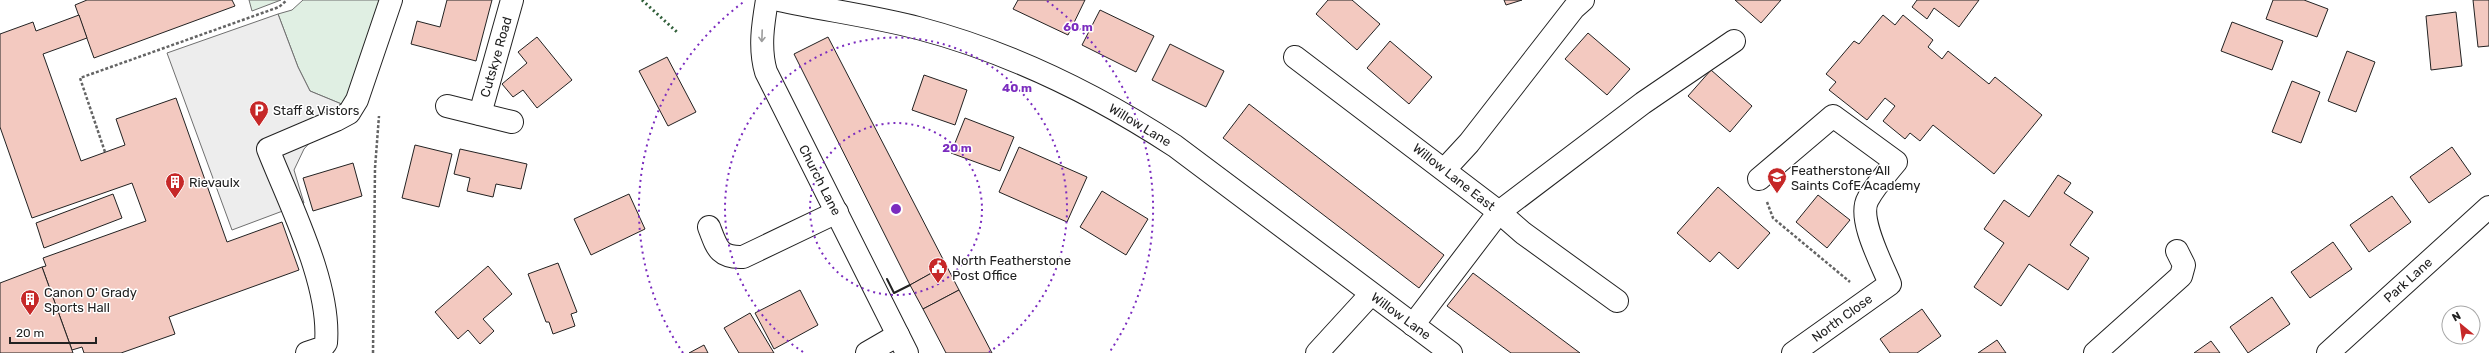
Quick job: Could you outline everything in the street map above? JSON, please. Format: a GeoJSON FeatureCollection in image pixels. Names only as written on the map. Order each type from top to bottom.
{"type":"FeatureCollection","features":[{"type":"Feature","properties":{"kind":"street"},"geometry":{"type":"LineString","coordinates":[[307,353],[322,348],[326,343],[328,321],[312,260],[268,149],[348,113],[357,100],[391,0]]}},
{"type":"Feature","properties":{"kind":"street","name":"Cutskye Road"},"geometry":{"type":"LineString","coordinates":[[480,114],[512,0]]}},
{"type":"Feature","properties":{"kind":"street","name":"Church Lane"},"geometry":{"type":"LineString","coordinates":[[778,0],[762,36],[762,59],[766,72],[903,344]]}},
{"type":"Feature","properties":{"kind":"street","name":"Willow Lane"},"geometry":{"type":"LineString","coordinates":[[778,0],[918,28],[1012,61],[1090,96],[1133,118],[1175,146],[1451,353]]}},
{"type":"Feature","properties":{"kind":"street"},"geometry":{"type":"LineString","coordinates":[[1445,169],[1469,143],[1574,8],[1583,0]]}},
{"type":"Feature","properties":{"kind":"street"},"geometry":{"type":"LineString","coordinates":[[1617,301],[1523,233],[1499,212],[1643,103],[1734,40]]}},
{"type":"Feature","properties":{"kind":"street","name":"Willow Lane East"},"geometry":{"type":"LineString","coordinates":[[1295,57],[1445,169],[1499,212],[1412,325]]}},
{"type":"Feature","properties":{"kind":"street","name":"Cutskye Road"},"geometry":{"type":"LineString","coordinates":[[447,106],[512,122]]}},
{"type":"Feature","properties":{"kind":"street","name":"North Close"},"geometry":{"type":"LineString","coordinates":[[1759,179],[1833,116],[1896,162],[1867,200],[1865,214],[1871,237],[1890,284],[1794,353]]}},
{"type":"Feature","properties":{"kind":"street","name":"Park Lane"},"geometry":{"type":"LineString","coordinates":[[2328,353],[2489,206]]}},
{"type":"Feature","properties":{"kind":"street"},"geometry":{"type":"LineString","coordinates":[[709,227],[721,253],[728,257],[744,257],[837,212]]}},
{"type":"Feature","properties":{"kind":"street"},"geometry":{"type":"LineString","coordinates":[[2095,353],[2181,276],[2184,265],[2177,251]]}},
{"type":"Feature","properties":{"kind":"street"},"geometry":{"type":"LineString","coordinates":[[1317,353],[1371,294]]}},
{"type":"Feature","properties":{"kind":"street"},"geometry":{"type":"LineString","coordinates":[[867,353],[903,344]]}},
{"type":"Feature","properties":{"kind":"path"},"geometry":{"type":"LineString","coordinates":[[105,152],[80,78],[279,6],[287,0]]}},
{"type":"Feature","properties":{"kind":"path"},"geometry":{"type":"LineString","coordinates":[[373,353],[375,168],[379,115]]}},
{"type":"Feature","properties":{"kind":"path"},"geometry":{"type":"LineString","coordinates":[[1759,179],[1773,218],[1848,280],[1867,300]]}},
{"type":"Feature","properties":{"kind":"green space"},"geometry":{"type":"Polygon","coordinates":[[[249,0],[281,0],[252,11],[249,0]]]}},
{"type":"Feature","properties":{"kind":"green space"},"geometry":{"type":"Polygon","coordinates":[[[303,0],[387,0],[344,105],[310,91],[298,67],[278,14],[292,10],[303,0]]]}},
{"type":"Feature","properties":{"kind":"shaded area","name":"Staff & Vistors"},"geometry":{"type":"Polygon","coordinates":[[[278,14],[298,67],[310,91],[344,105],[304,149],[294,170],[304,203],[232,230],[167,53],[278,14]]]}},
{"type":"Feature","properties":{"kind":"building"},"geometry":{"type":"Polygon","coordinates":[[[87,0],[232,0],[235,6],[94,58],[75,5],[87,0]]]}},
{"type":"Feature","properties":{"kind":"building"},"geometry":{"type":"Polygon","coordinates":[[[447,0],[492,0],[476,61],[411,44],[417,21],[440,27],[447,0]]]}},
{"type":"Feature","properties":{"kind":"building"},"geometry":{"type":"Polygon","coordinates":[[[1018,0],[1085,0],[1068,35],[1013,9],[1018,0]]]}},
{"type":"Feature","properties":{"kind":"building"},"geometry":{"type":"Polygon","coordinates":[[[1328,0],[1352,0],[1380,24],[1357,50],[1316,14],[1328,0]]]}},
{"type":"Feature","properties":{"kind":"building"},"geometry":{"type":"Polygon","coordinates":[[[1504,0],[1522,0],[1506,5],[1504,0]]]}},
{"type":"Feature","properties":{"kind":"building"},"geometry":{"type":"Polygon","coordinates":[[[1735,0],[1781,0],[1761,23],[1735,0]]]}},
{"type":"Feature","properties":{"kind":"building"},"geometry":{"type":"Polygon","coordinates":[[[1917,0],[1979,0],[1959,27],[1934,8],[1927,19],[1912,7],[1917,0]]]}},
{"type":"Feature","properties":{"kind":"building"},"geometry":{"type":"Polygon","coordinates":[[[2273,0],[2304,0],[2328,9],[2317,37],[2266,19],[2273,0]]]}},
{"type":"Feature","properties":{"kind":"building"},"geometry":{"type":"Polygon","coordinates":[[[2473,0],[2489,0],[2489,46],[2478,47],[2473,0]]]}},
{"type":"Feature","properties":{"kind":"building"},"geometry":{"type":"Polygon","coordinates":[[[1100,10],[1154,36],[1136,72],[1082,45],[1100,10]]]}},
{"type":"Feature","properties":{"kind":"building"},"geometry":{"type":"Polygon","coordinates":[[[2456,12],[2462,66],[2431,70],[2426,16],[2456,12]]]}},
{"type":"Feature","properties":{"kind":"building","name":"Rievaulx"},"geometry":{"type":"Polygon","coordinates":[[[79,15],[87,38],[43,54],[81,161],[125,145],[116,119],[176,98],[227,242],[282,222],[299,270],[169,317],[175,334],[121,353],[84,353],[82,347],[72,350],[42,267],[46,266],[43,258],[146,221],[132,183],[32,218],[0,127],[0,34],[33,22],[36,31],[79,15]]]}},
{"type":"Feature","properties":{"kind":"building"},"geometry":{"type":"Polygon","coordinates":[[[1883,15],[1895,25],[1903,15],[1933,40],[1928,47],[1942,59],[1948,51],[1989,84],[1995,77],[2042,115],[1994,174],[1933,125],[1920,141],[1910,133],[1905,139],[1883,121],[1895,106],[1885,98],[1867,120],[1829,90],[1836,82],[1826,74],[1854,41],[1859,44],[1883,15]]]}},
{"type":"Feature","properties":{"kind":"building"},"geometry":{"type":"Polygon","coordinates":[[[2232,22],[2283,41],[2272,70],[2221,51],[2232,22]]]}},
{"type":"Feature","properties":{"kind":"building"},"geometry":{"type":"Polygon","coordinates":[[[1588,33],[1630,69],[1607,95],[1565,59],[1588,33]]]}},
{"type":"Feature","properties":{"kind":"building"},"geometry":{"type":"Polygon","coordinates":[[[537,37],[572,80],[537,108],[523,90],[513,97],[502,84],[527,63],[518,52],[537,37]]]}},
{"type":"Feature","properties":{"kind":"building"},"geometry":{"type":"Polygon","coordinates":[[[828,37],[946,265],[910,285],[794,54],[828,37]]]}},
{"type":"Feature","properties":{"kind":"building"},"geometry":{"type":"Polygon","coordinates":[[[1390,41],[1432,77],[1409,104],[1367,68],[1390,41]]]}},
{"type":"Feature","properties":{"kind":"building"},"geometry":{"type":"Polygon","coordinates":[[[1170,44],[1224,71],[1206,107],[1152,80],[1170,44]]]}},
{"type":"Feature","properties":{"kind":"building"},"geometry":{"type":"Polygon","coordinates":[[[2347,51],[2375,62],[2356,112],[2328,101],[2347,51]]]}},
{"type":"Feature","properties":{"kind":"building"},"geometry":{"type":"Polygon","coordinates":[[[667,57],[696,112],[668,126],[639,71],[667,57]]]}},
{"type":"Feature","properties":{"kind":"building"},"geometry":{"type":"Polygon","coordinates":[[[1711,70],[1752,106],[1730,132],[1688,96],[1711,70]]]}},
{"type":"Feature","properties":{"kind":"building"},"geometry":{"type":"Polygon","coordinates":[[[924,75],[967,90],[955,125],[912,110],[924,75]]]}},
{"type":"Feature","properties":{"kind":"building"},"geometry":{"type":"Polygon","coordinates":[[[2292,81],[2320,92],[2301,143],[2272,132],[2292,81]]]}},
{"type":"Feature","properties":{"kind":"building"},"geometry":{"type":"Polygon","coordinates":[[[1249,104],[1444,255],[1419,288],[1223,138],[1249,104]]]}},
{"type":"Feature","properties":{"kind":"building"},"geometry":{"type":"Polygon","coordinates":[[[965,118],[1014,137],[1000,171],[951,153],[965,118]]]}},
{"type":"Feature","properties":{"kind":"building"},"geometry":{"type":"Polygon","coordinates":[[[415,145],[452,154],[439,207],[402,198],[415,145]]]}},
{"type":"Feature","properties":{"kind":"building"},"geometry":{"type":"Polygon","coordinates":[[[1019,147],[1087,177],[1067,222],[999,192],[1019,147]]]}},
{"type":"Feature","properties":{"kind":"building"},"geometry":{"type":"Polygon","coordinates":[[[2452,147],[2471,174],[2429,203],[2410,177],[2452,147]]]}},
{"type":"Feature","properties":{"kind":"building"},"geometry":{"type":"Polygon","coordinates":[[[460,149],[527,164],[521,189],[496,184],[493,197],[467,191],[470,178],[454,174],[460,149]]]}},
{"type":"Feature","properties":{"kind":"building"},"geometry":{"type":"Polygon","coordinates":[[[353,163],[362,196],[313,211],[303,178],[353,163]]]}},
{"type":"Feature","properties":{"kind":"building"},"geometry":{"type":"Polygon","coordinates":[[[2058,175],[2071,183],[2064,193],[2093,212],[2070,245],[2089,258],[2068,290],[2029,264],[2001,306],[1974,287],[2004,243],[1984,229],[2004,200],[2029,217],[2058,175]]]}},
{"type":"Feature","properties":{"kind":"building"},"geometry":{"type":"Polygon","coordinates":[[[1718,187],[1770,233],[1738,269],[1719,252],[1710,262],[1677,233],[1718,187]]]}},
{"type":"Feature","properties":{"kind":"building"},"geometry":{"type":"Polygon","coordinates":[[[1102,191],[1148,219],[1126,255],[1080,227],[1102,191]]]}},
{"type":"Feature","properties":{"kind":"building"},"geometry":{"type":"Polygon","coordinates":[[[113,194],[122,218],[44,248],[36,223],[113,194]]]}},
{"type":"Feature","properties":{"kind":"building"},"geometry":{"type":"Polygon","coordinates":[[[629,194],[645,229],[591,255],[574,219],[629,194]]]}},
{"type":"Feature","properties":{"kind":"building"},"geometry":{"type":"Polygon","coordinates":[[[1818,195],[1850,220],[1827,248],[1796,222],[1818,195]]]}},
{"type":"Feature","properties":{"kind":"building"},"geometry":{"type":"Polygon","coordinates":[[[2392,196],[2411,222],[2369,252],[2350,225],[2392,196]]]}},
{"type":"Feature","properties":{"kind":"building"},"geometry":{"type":"Polygon","coordinates":[[[2333,242],[2352,269],[2310,298],[2291,272],[2333,242]]]}},
{"type":"Feature","properties":{"kind":"building"},"geometry":{"type":"Polygon","coordinates":[[[558,263],[577,312],[571,314],[575,326],[553,334],[549,322],[546,322],[528,274],[558,263]]]}},
{"type":"Feature","properties":{"kind":"building"},"geometry":{"type":"Polygon","coordinates":[[[946,265],[959,290],[923,309],[910,285],[946,265]]]}},
{"type":"Feature","properties":{"kind":"building"},"geometry":{"type":"Polygon","coordinates":[[[488,266],[512,294],[483,319],[494,331],[480,344],[468,330],[458,339],[435,312],[488,266]]]}},
{"type":"Feature","properties":{"kind":"building","name":"Canon O' Grady Sports Hall"},"geometry":{"type":"Polygon","coordinates":[[[42,267],[73,353],[0,353],[0,283],[42,267]]]}},
{"type":"Feature","properties":{"kind":"building"},"geometry":{"type":"Polygon","coordinates":[[[1473,273],[1580,353],[1511,353],[1447,306],[1473,273]]]}},
{"type":"Feature","properties":{"kind":"building"},"geometry":{"type":"Polygon","coordinates":[[[800,290],[818,325],[774,349],[755,313],[800,290]]]}},
{"type":"Feature","properties":{"kind":"building"},"geometry":{"type":"Polygon","coordinates":[[[959,290],[992,353],[946,353],[923,309],[959,290]]]}},
{"type":"Feature","properties":{"kind":"building"},"geometry":{"type":"Polygon","coordinates":[[[2272,297],[2290,324],[2248,353],[2230,327],[2272,297]]]}},
{"type":"Feature","properties":{"kind":"building"},"geometry":{"type":"Polygon","coordinates":[[[1922,309],[1941,336],[1917,353],[1890,353],[1880,339],[1922,309]]]}},
{"type":"Feature","properties":{"kind":"building"},"geometry":{"type":"Polygon","coordinates":[[[750,313],[774,353],[739,353],[724,328],[750,313]]]}},
{"type":"Feature","properties":{"kind":"building"},"geometry":{"type":"Polygon","coordinates":[[[1997,340],[2006,353],[1978,353],[1997,340]]]}},
{"type":"Feature","properties":{"kind":"building"},"geometry":{"type":"Polygon","coordinates":[[[2211,341],[2220,353],[2194,353],[2211,341]]]}},
{"type":"Feature","properties":{"kind":"building"},"geometry":{"type":"Polygon","coordinates":[[[704,345],[708,353],[689,353],[704,345]]]}},
{"type":"Feature","properties":{"kind":"hedge"},"geometry":{"type":"LineString","coordinates":[[642,0],[678,33]]}},
{"type":"Feature","properties":{"kind":"wall"},"geometry":{"type":"LineString","coordinates":[[887,279],[894,293],[910,285]]}},
{"type":"Feature","properties":{"kind":"place","name":"Staff & Vistors"},"geometry":{"type":"Point","coordinates":[259,127]}},
{"type":"Feature","properties":{"kind":"place","name":"Featherstone All Saints CofE Academy"},"geometry":{"type":"Point","coordinates":[1777,194]}},
{"type":"Feature","properties":{"kind":"place","name":"Rievaulx"},"geometry":{"type":"Point","coordinates":[175,199]}},
{"type":"Feature","properties":{"kind":"place","name":"North Featherstone Post Office"},"geometry":{"type":"Point","coordinates":[938,284]}},
{"type":"Feature","properties":{"kind":"place","name":"Canon O' Grady Sports Hall"},"geometry":{"type":"Point","coordinates":[30,316]}}]}
